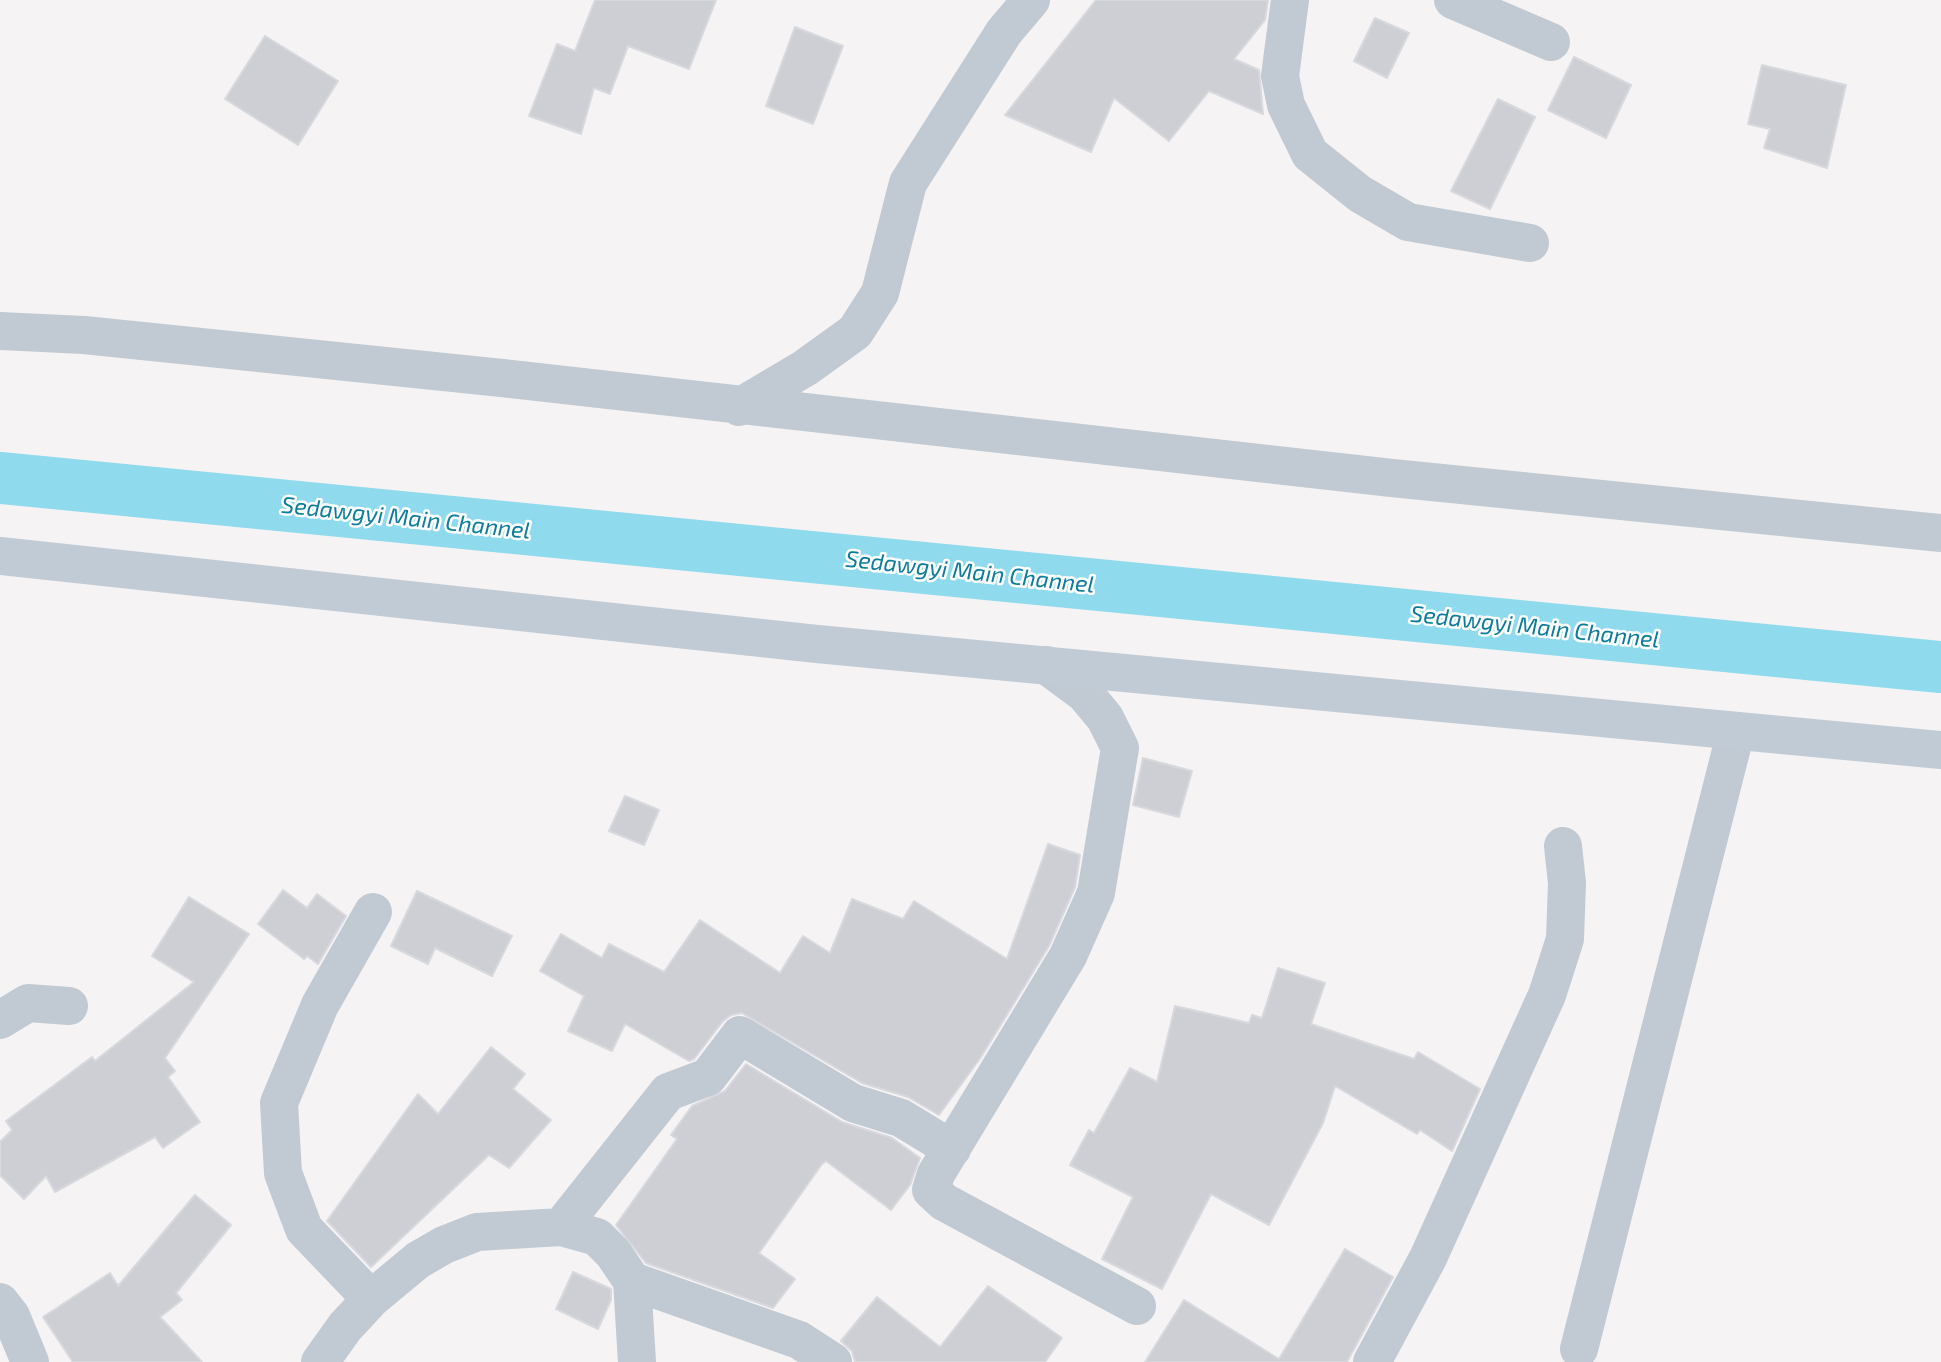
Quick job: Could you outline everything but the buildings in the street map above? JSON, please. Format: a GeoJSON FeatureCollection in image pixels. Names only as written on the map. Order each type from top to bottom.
{"type":"FeatureCollection","features":[{"type":"Feature","properties":{"kind":"street"},"geometry":{"type":"LineString","coordinates":[[739,407],[805,368],[855,332],[880,293],[908,183],[1004,32],[1031,0]]}},
{"type":"Feature","properties":{"kind":"street"},"geometry":{"type":"LineString","coordinates":[[1290,0],[1280,76],[1286,105],[1310,154],[1360,194],[1408,222],[1530,243]]}},
{"type":"Feature","properties":{"kind":"street"},"geometry":{"type":"LineString","coordinates":[[1452,0],[1552,42]]}},
{"type":"Feature","properties":{"kind":"street"},"geometry":{"type":"LineString","coordinates":[[0,331],[84,335],[502,378],[739,407],[1392,478],[1941,533]]}},
{"type":"Feature","properties":{"kind":"street"},"geometry":{"type":"LineString","coordinates":[[0,556],[817,644],[1941,750]]}},
{"type":"Feature","properties":{"kind":"street"},"geometry":{"type":"LineString","coordinates":[[1046,666],[1085,694],[1105,718],[1120,748],[1096,893],[1068,956],[952,1149],[931,1190],[944,1202],[1137,1306]]}},
{"type":"Feature","properties":{"kind":"street"},"geometry":{"type":"LineString","coordinates":[[1579,1349],[1736,731]]}},
{"type":"Feature","properties":{"kind":"street"},"geometry":{"type":"LineString","coordinates":[[1372,1362],[1428,1258],[1547,995],[1565,939],[1567,883],[1563,846]]}},
{"type":"Feature","properties":{"kind":"street"},"geometry":{"type":"LineString","coordinates":[[371,1299],[304,1229],[283,1173],[279,1102],[320,1005],[373,912]]}},
{"type":"Feature","properties":{"kind":"street"},"geometry":{"type":"LineString","coordinates":[[0,1020],[28,1003],[69,1006]]}},
{"type":"Feature","properties":{"kind":"street"},"geometry":{"type":"LineString","coordinates":[[561,1227],[668,1092],[708,1077],[740,1035],[853,1102],[901,1118],[952,1149]]}},
{"type":"Feature","properties":{"kind":"street"},"geometry":{"type":"LineString","coordinates":[[320,1362],[345,1327],[371,1299],[418,1260],[443,1245],[477,1232],[561,1227],[597,1237],[613,1253],[632,1281],[637,1362]]}},
{"type":"Feature","properties":{"kind":"street"},"geometry":{"type":"LineString","coordinates":[[632,1281],[799,1340],[833,1362]]}},
{"type":"Feature","properties":{"kind":"street"},"geometry":{"type":"LineString","coordinates":[[0,1302],[11,1316],[30,1362]]}},
{"type":"Feature","properties":{"kind":"waterway","name":"Sedawgyi Main Channel"},"geometry":{"type":"LineString","coordinates":[[0,478],[1941,667]]}}]}
